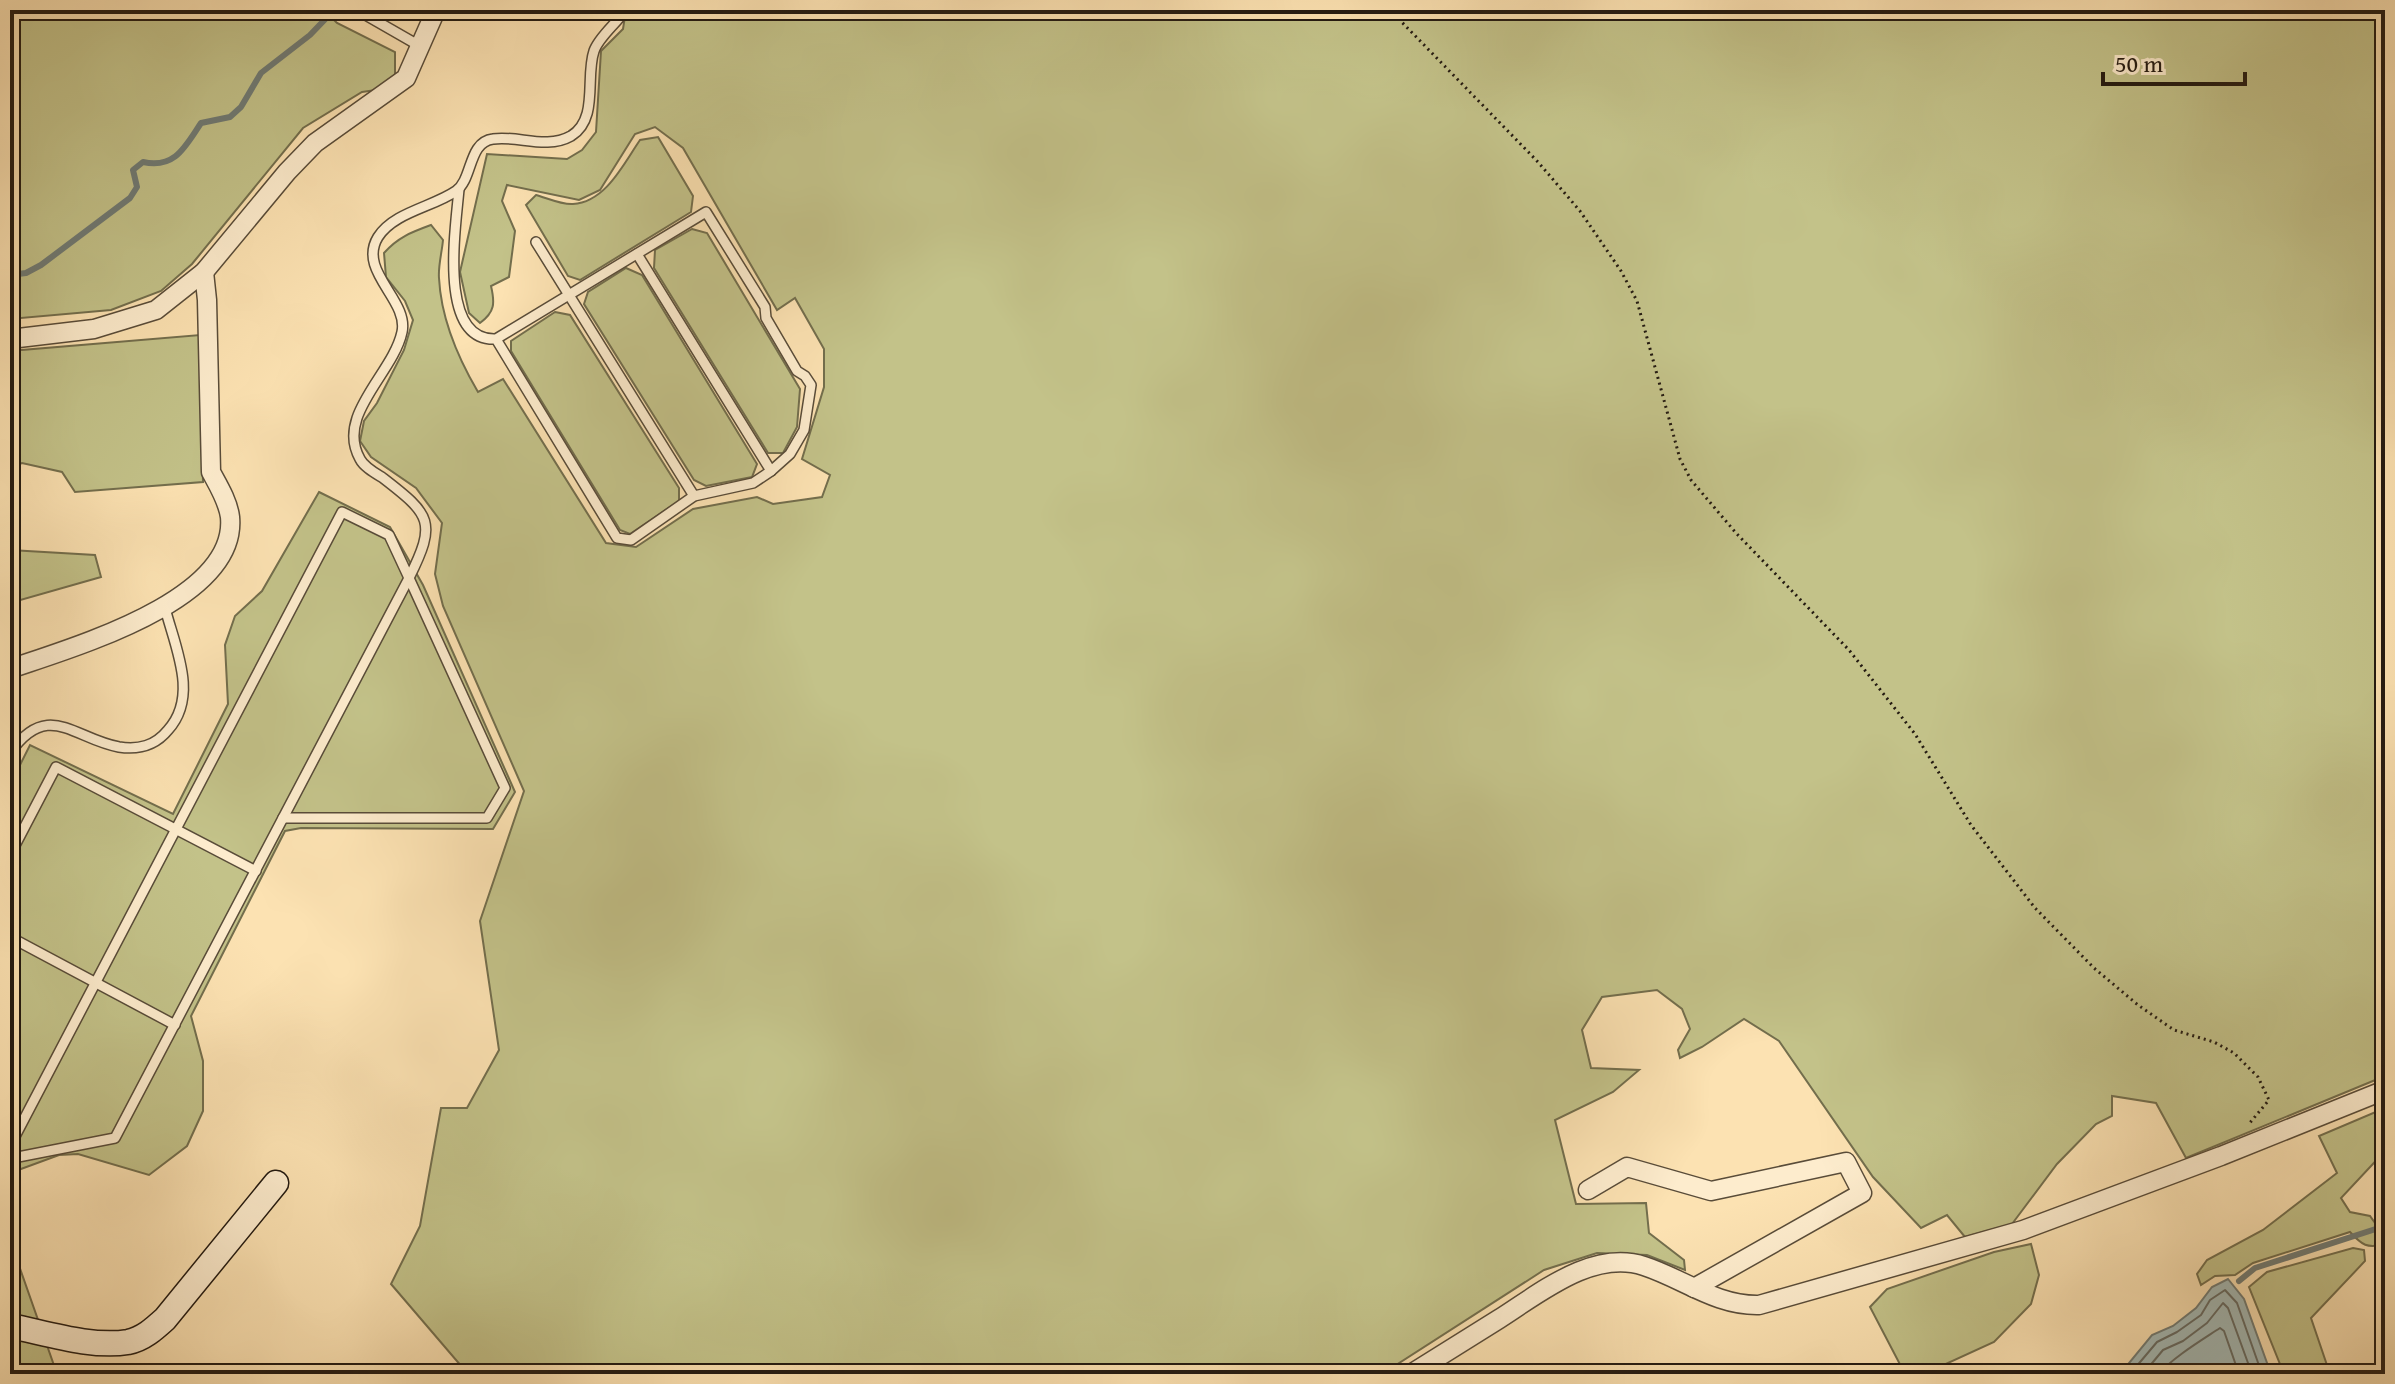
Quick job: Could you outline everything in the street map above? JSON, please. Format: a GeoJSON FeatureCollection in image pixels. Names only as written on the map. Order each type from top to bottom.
{"type":"FeatureCollection","features":[{"type":"Feature","properties":{"kind":"street"},"geometry":{"type":"LineString","coordinates":[[10,339],[94,329],[156,310],[204,272],[315,143],[406,78],[436,10]]}},
{"type":"Feature","properties":{"kind":"street"},"geometry":{"type":"LineString","coordinates":[[10,669],[119,632],[165,608],[211,569],[227,544],[230,517],[223,494],[211,472],[204,272]]}},
{"type":"Feature","properties":{"kind":"street"},"geometry":{"type":"LineString","coordinates":[[1411,1374],[1557,1283],[1604,1264],[1619,1262],[1643,1266],[1724,1301],[1759,1305],[2023,1230],[2221,1156],[2385,1090]]}},
{"type":"Feature","properties":{"kind":"street"},"geometry":{"type":"LineString","coordinates":[[1588,1190],[1627,1167],[1711,1191],[1846,1162],[1862,1193],[1694,1288]]}},
{"type":"Feature","properties":{"kind":"street"},"geometry":{"type":"LineString","coordinates":[[10,1326],[111,1342],[130,1341],[150,1333],[165,1319],[276,1183]]}},
{"type":"Feature","properties":{"kind":"lane"},"geometry":{"type":"LineString","coordinates":[[357,10],[418,45]]}},
{"type":"Feature","properties":{"kind":"lane"},"geometry":{"type":"LineString","coordinates":[[496,339],[617,538],[631,540],[694,496],[753,483],[790,454],[804,430],[811,385],[797,371],[766,318],[765,307],[706,212],[496,339],[473,333],[464,324],[453,279],[459,189],[479,146],[491,139],[550,142],[571,136],[585,122],[594,50],[620,17],[619,10]]}},
{"type":"Feature","properties":{"kind":"lane"},"geometry":{"type":"LineString","coordinates":[[10,1156],[115,1138],[409,578],[428,534],[423,516],[413,501],[361,462],[352,442],[357,416],[387,366],[402,333],[402,312],[379,278],[375,258],[377,239],[389,226],[459,189]]}},
{"type":"Feature","properties":{"kind":"lane"},"geometry":{"type":"LineString","coordinates":[[536,242],[694,496]]}},
{"type":"Feature","properties":{"kind":"lane"},"geometry":{"type":"LineString","coordinates":[[637,254],[771,471]]}},
{"type":"Feature","properties":{"kind":"lane"},"geometry":{"type":"LineString","coordinates":[[10,1146],[342,512],[389,535],[505,788],[487,818],[283,818]]}},
{"type":"Feature","properties":{"kind":"lane"},"geometry":{"type":"LineString","coordinates":[[10,753],[31,730],[47,726],[67,726],[116,746],[141,748],[160,740],[174,724],[183,704],[184,682],[165,608]]}},
{"type":"Feature","properties":{"kind":"lane"},"geometry":{"type":"LineString","coordinates":[[10,855],[56,767],[256,871]]}},
{"type":"Feature","properties":{"kind":"lane"},"geometry":{"type":"LineString","coordinates":[[10,937],[175,1025]]}},
{"type":"Feature","properties":{"kind":"path"},"geometry":{"type":"LineString","coordinates":[[1390,10],[1538,162],[1580,211],[1621,271],[1637,301],[1680,459],[1691,480],[1736,533],[1849,650],[1915,734],[1971,825],[2035,908],[2094,968],[2138,1005],[2174,1030],[2214,1042],[2234,1053],[2258,1077],[2269,1100],[2221,1156]]}},
{"type":"Feature","properties":{"kind":"shaded area"},"geometry":{"type":"Polygon","coordinates":[[[10,10],[324,10],[337,23],[395,52],[395,75],[376,90],[362,92],[303,128],[192,264],[161,291],[111,310],[10,319],[10,10]]]}},
{"type":"Feature","properties":{"kind":"shaded area"},"geometry":{"type":"Polygon","coordinates":[[[626,10],[2385,10],[2385,1076],[2186,1158],[2156,1103],[2112,1096],[2112,1116],[2096,1124],[2057,1164],[2012,1224],[1965,1237],[1947,1215],[1921,1228],[1873,1177],[1779,1041],[1744,1019],[1680,1058],[1678,1050],[1690,1029],[1682,1009],[1657,990],[1602,997],[1582,1030],[1591,1068],[1639,1070],[1613,1092],[1555,1120],[1576,1204],[1646,1203],[1649,1233],[1684,1260],[1685,1270],[1647,1255],[1597,1253],[1544,1270],[1382,1374],[468,1374],[391,1284],[420,1226],[441,1108],[467,1108],[499,1050],[480,921],[524,791],[443,606],[435,574],[442,523],[416,488],[371,457],[360,441],[364,421],[377,403],[404,350],[413,320],[405,301],[386,277],[384,253],[400,239],[431,225],[443,240],[439,273],[443,308],[457,352],[471,379],[478,392],[503,379],[606,543],[636,547],[693,509],[757,497],[773,504],[822,497],[830,475],[802,459],[824,387],[824,349],[795,298],[777,310],[683,148],[655,127],[635,134],[600,190],[579,200],[507,185],[502,201],[515,231],[509,277],[491,286],[493,307],[485,319],[480,323],[469,313],[460,272],[487,154],[567,159],[582,150],[596,132],[601,51],[623,29],[626,10]]]}},
{"type":"Feature","properties":{"kind":"shaded area"},"geometry":{"type":"Polygon","coordinates":[[[658,137],[693,196],[691,212],[580,280],[568,276],[526,205],[536,195],[569,204],[585,202],[613,180],[640,140],[658,137]]]}},
{"type":"Feature","properties":{"kind":"shaded area"},"geometry":{"type":"Polygon","coordinates":[[[692,229],[707,233],[800,389],[797,427],[783,453],[768,453],[654,268],[655,250],[692,229]]]}},
{"type":"Feature","properties":{"kind":"shaded area"},"geometry":{"type":"Polygon","coordinates":[[[626,268],[642,275],[757,464],[752,477],[706,486],[694,480],[584,304],[588,292],[626,268]]]}},
{"type":"Feature","properties":{"kind":"shaded area"},"geometry":{"type":"Polygon","coordinates":[[[555,312],[570,315],[679,488],[679,501],[630,534],[620,530],[511,351],[511,341],[555,312]]]}},
{"type":"Feature","properties":{"kind":"shaded area"},"geometry":{"type":"Polygon","coordinates":[[[200,335],[203,482],[75,492],[62,472],[22,463],[10,468],[10,351],[200,335]]]}},
{"type":"Feature","properties":{"kind":"shaded area"},"geometry":{"type":"Polygon","coordinates":[[[319,492],[390,527],[423,585],[515,792],[493,829],[301,828],[285,831],[191,1016],[203,1061],[203,1111],[187,1146],[149,1175],[78,1154],[59,1155],[10,1173],[10,785],[30,745],[173,814],[228,704],[225,645],[235,616],[262,591],[319,492]]]}},
{"type":"Feature","properties":{"kind":"shaded area"},"geometry":{"type":"Polygon","coordinates":[[[10,550],[95,555],[101,577],[10,603],[10,550]]]}},
{"type":"Feature","properties":{"kind":"shaded area"},"geometry":{"type":"Polygon","coordinates":[[[2385,1108],[2385,1151],[2341,1198],[2350,1212],[2370,1216],[2385,1237],[2385,1244],[2365,1245],[2350,1232],[2253,1263],[2235,1275],[2215,1276],[2201,1285],[2197,1274],[2207,1260],[2263,1230],[2337,1173],[2319,1136],[2385,1108]]]}},
{"type":"Feature","properties":{"kind":"shaded area"},"geometry":{"type":"Polygon","coordinates":[[[10,1240],[57,1374],[10,1374],[10,1240]]]}},
{"type":"Feature","properties":{"kind":"shaded area"},"geometry":{"type":"Polygon","coordinates":[[[2031,1244],[2039,1275],[2031,1304],[1994,1342],[1924,1374],[1905,1374],[1870,1307],[1887,1289],[1994,1252],[2031,1244]]]}},
{"type":"Feature","properties":{"kind":"shaded area"},"geometry":{"type":"Polygon","coordinates":[[[2353,1248],[2364,1250],[2365,1261],[2311,1318],[2330,1374],[2284,1374],[2249,1287],[2267,1272],[2353,1248]]]}},
{"type":"Feature","properties":{"kind":"water"},"geometry":{"type":"Polygon","coordinates":[[[2228,1279],[2244,1299],[2271,1374],[2120,1374],[2152,1335],[2173,1326],[2196,1308],[2212,1287],[2228,1279]]]}},
{"type":"Feature","properties":{"kind":"waterway"},"geometry":{"type":"LineString","coordinates":[[10,275],[26,273],[41,265],[130,198],[137,187],[133,170],[143,162],[171,159],[184,148],[201,123],[230,117],[241,107],[261,73],[310,35],[334,10]]}},
{"type":"Feature","properties":{"kind":"waterway"},"geometry":{"type":"LineString","coordinates":[[2239,1281],[2255,1268],[2385,1226]]}}]}
